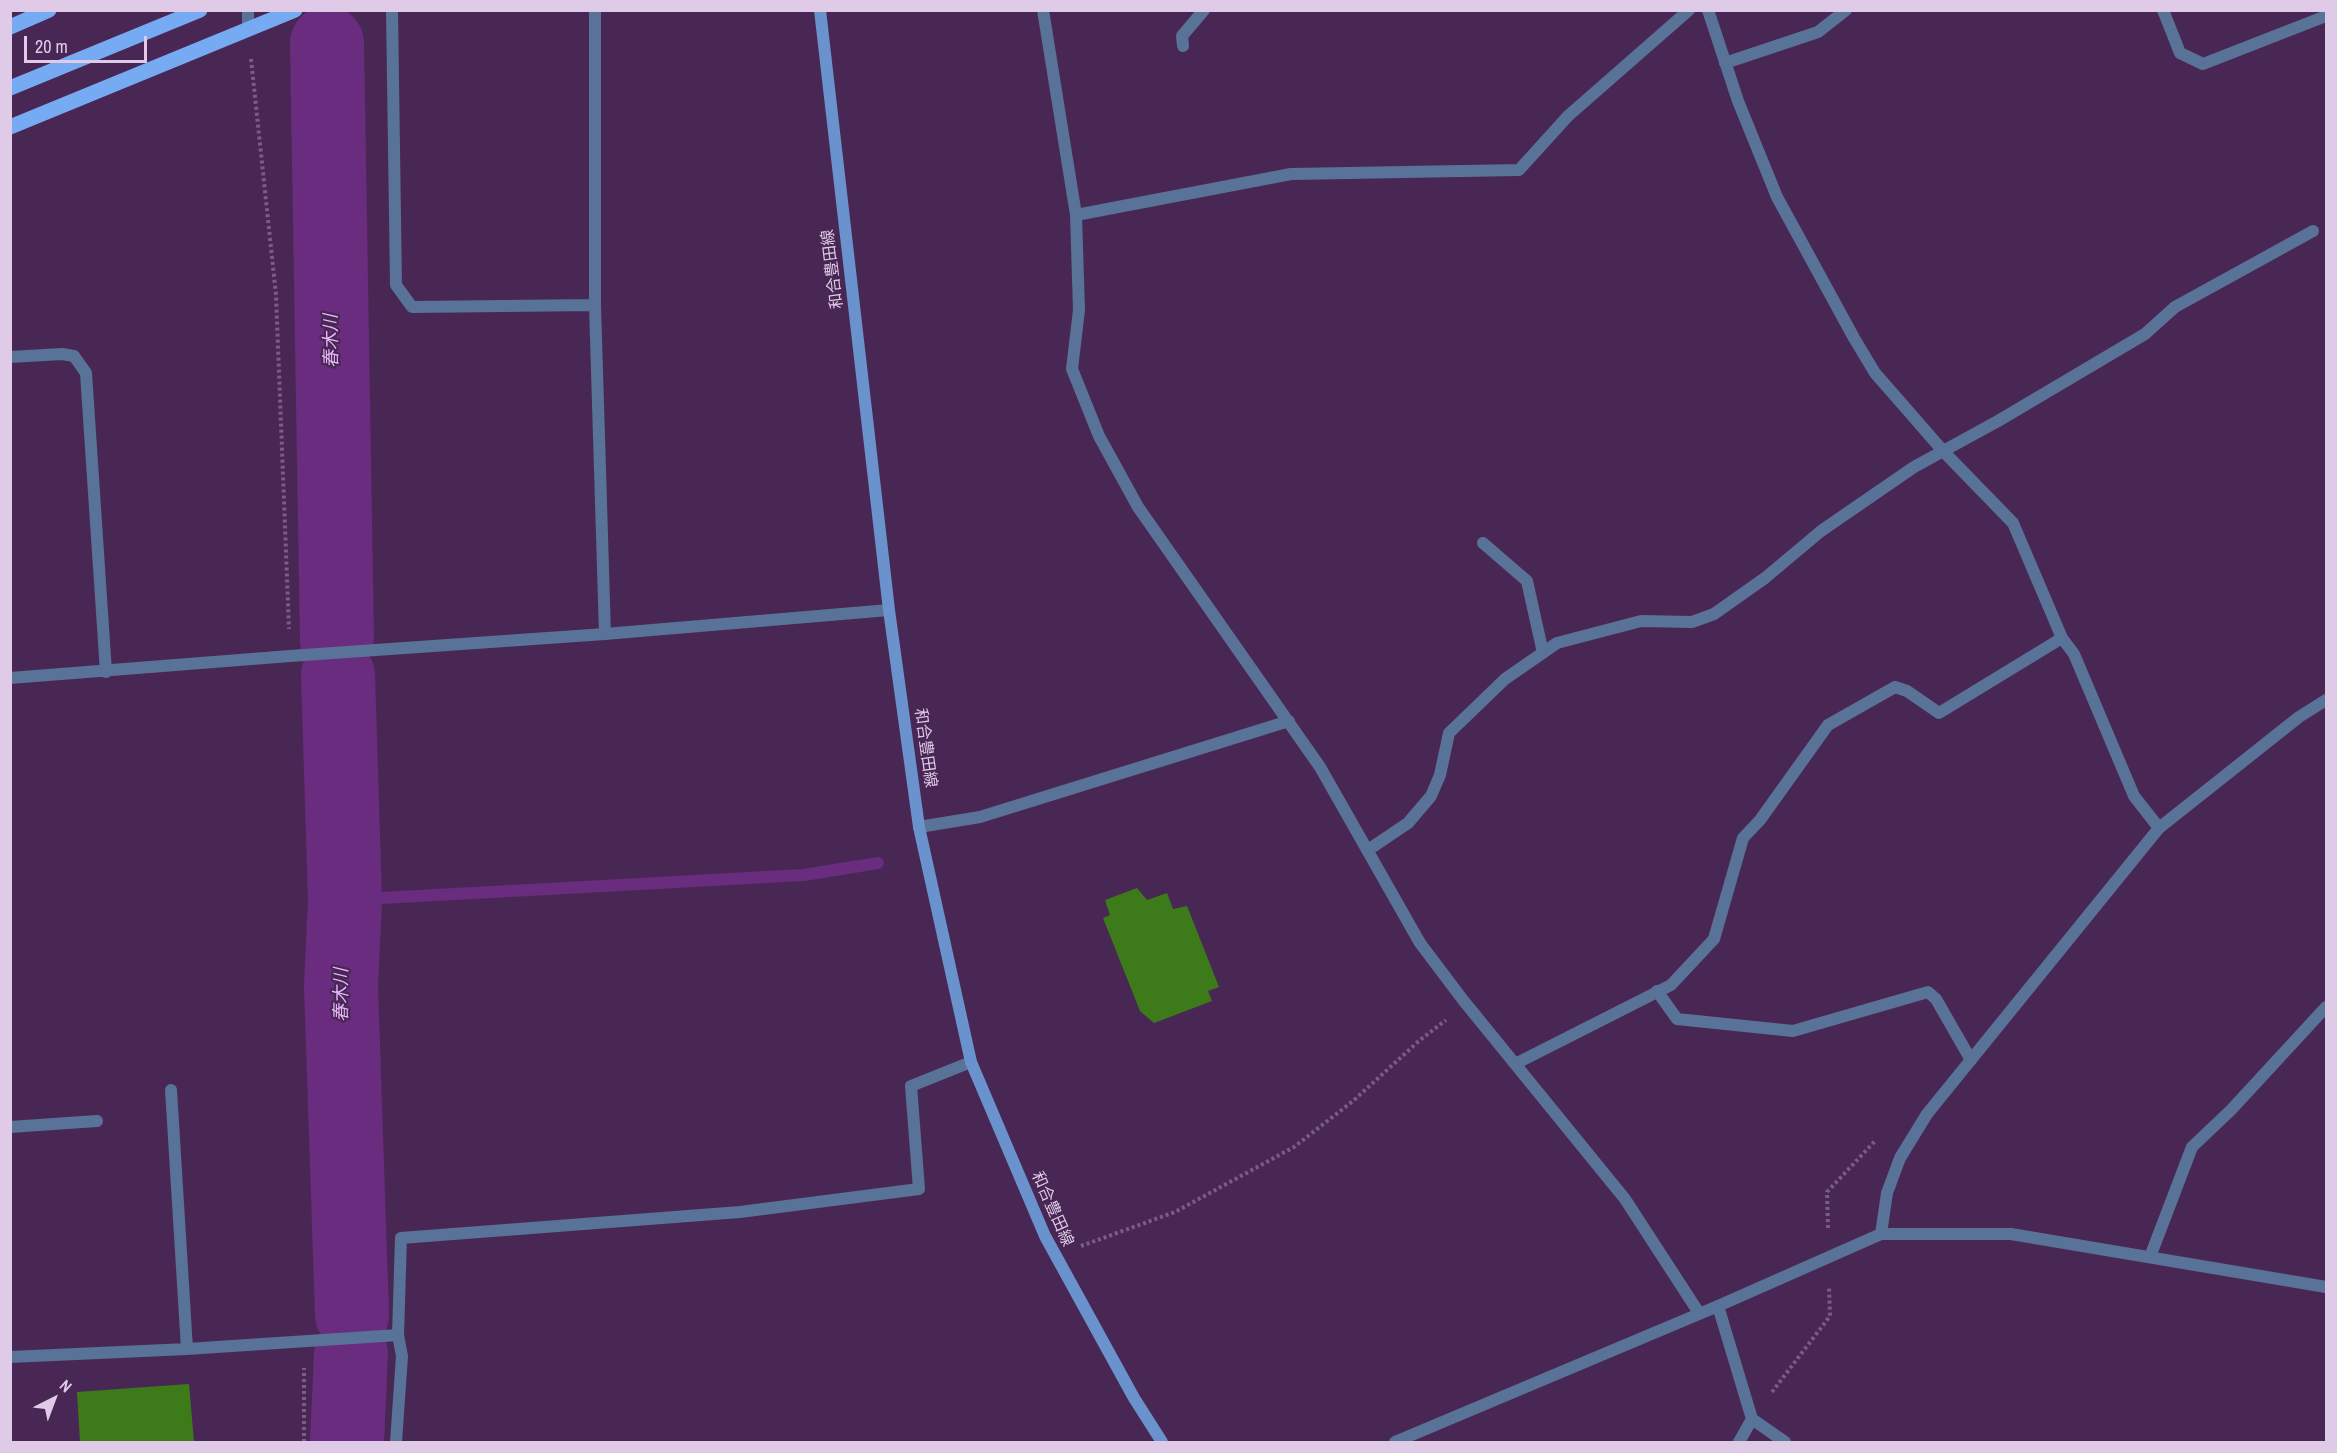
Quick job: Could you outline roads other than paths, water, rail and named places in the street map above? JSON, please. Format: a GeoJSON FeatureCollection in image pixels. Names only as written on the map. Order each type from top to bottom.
{"type":"FeatureCollection","features":[{"type":"Feature","properties":{"kind":"main road"},"geometry":{"type":"LineString","coordinates":[[10,27],[50,10]]}},
{"type":"Feature","properties":{"kind":"main road"},"geometry":{"type":"LineString","coordinates":[[10,88],[200,10]]}},
{"type":"Feature","properties":{"kind":"main road"},"geometry":{"type":"LineString","coordinates":[[10,127],[295,10]]}},
{"type":"Feature","properties":{"kind":"main road","name":"和合豊田線"},"geometry":{"type":"LineString","coordinates":[[820,10],[889,610],[919,827],[971,1062],[1045,1236],[1134,1398],[1162,1443]]}},
{"type":"Feature","properties":{"kind":"street"},"geometry":{"type":"LineString","coordinates":[[248,10],[248,29]]}},
{"type":"Feature","properties":{"kind":"street"},"geometry":{"type":"LineString","coordinates":[[392,10],[396,285],[412,307],[595,304]]}},
{"type":"Feature","properties":{"kind":"street"},"geometry":{"type":"LineString","coordinates":[[595,10],[595,304],[605,634]]}},
{"type":"Feature","properties":{"kind":"street"},"geometry":{"type":"LineString","coordinates":[[1043,10],[1076,215],[1079,310],[1071,369],[1100,436],[1138,507],[1320,766],[1420,943],[1625,1199],[1700,1313]]}},
{"type":"Feature","properties":{"kind":"street"},"geometry":{"type":"LineString","coordinates":[[1183,46],[1182,36],[1204,10]]}},
{"type":"Feature","properties":{"kind":"street"},"geometry":{"type":"LineString","coordinates":[[1076,215],[1291,174],[1519,170],[1568,116],[1689,10]]}},
{"type":"Feature","properties":{"kind":"street"},"geometry":{"type":"LineString","coordinates":[[1708,10],[1738,101],[1777,197],[1854,338],[1875,372],[1943,451],[2013,523],[2062,638],[2074,654],[2134,796],[2159,828]]}},
{"type":"Feature","properties":{"kind":"street"},"geometry":{"type":"LineString","coordinates":[[1725,63],[1818,32],[1846,10]]}},
{"type":"Feature","properties":{"kind":"street"},"geometry":{"type":"LineString","coordinates":[[2163,10],[2180,53],[2203,64],[2326,16]]}},
{"type":"Feature","properties":{"kind":"street"},"geometry":{"type":"LineString","coordinates":[[1368,850],[1408,823],[1431,795],[1440,775],[1449,732],[1505,679],[1557,643],[1641,621],[1692,622],[1714,614],[1765,578],[1821,531],[1914,466],[1998,421],[2145,334],[2175,307],[2313,231]]}},
{"type":"Feature","properties":{"kind":"street"},"geometry":{"type":"LineString","coordinates":[[10,357],[62,354],[74,356],[86,373],[106,672]]}},
{"type":"Feature","properties":{"kind":"street"},"geometry":{"type":"LineString","coordinates":[[1483,543],[1527,581],[1543,653]]}},
{"type":"Feature","properties":{"kind":"street"},"geometry":{"type":"LineString","coordinates":[[10,678],[605,634],[889,610]]}},
{"type":"Feature","properties":{"kind":"street"},"geometry":{"type":"LineString","coordinates":[[1515,1064],[1671,985],[1714,939],[1743,838],[1761,820],[1828,724],[1895,687],[1907,691],[1940,712],[2062,638]]}},
{"type":"Feature","properties":{"kind":"street"},"geometry":{"type":"LineString","coordinates":[[1881,1234],[1887,1193],[1900,1158],[1928,1114],[2159,828],[2299,717],[2326,700]]}},
{"type":"Feature","properties":{"kind":"street"},"geometry":{"type":"LineString","coordinates":[[919,827],[980,817],[1289,721]]}},
{"type":"Feature","properties":{"kind":"street"},"geometry":{"type":"LineString","coordinates":[[1657,991],[1677,1019],[1793,1031],[1928,992],[1936,999],[1971,1060]]}},
{"type":"Feature","properties":{"kind":"street"},"geometry":{"type":"LineString","coordinates":[[2150,1257],[2192,1147],[2231,1110],[2326,1007]]}},
{"type":"Feature","properties":{"kind":"street"},"geometry":{"type":"LineString","coordinates":[[396,1443],[402,1356],[398,1335],[401,1238],[740,1212],[919,1190],[911,1086],[971,1062]]}},
{"type":"Feature","properties":{"kind":"street"},"geometry":{"type":"LineString","coordinates":[[171,1090],[187,1349]]}},
{"type":"Feature","properties":{"kind":"street"},"geometry":{"type":"LineString","coordinates":[[10,1127],[97,1121]]}},
{"type":"Feature","properties":{"kind":"street"},"geometry":{"type":"LineString","coordinates":[[1395,1443],[1881,1234],[2011,1234],[2326,1287]]}},
{"type":"Feature","properties":{"kind":"street"},"geometry":{"type":"LineString","coordinates":[[1718,1306],[1752,1419],[1785,1443]]}},
{"type":"Feature","properties":{"kind":"street"},"geometry":{"type":"LineString","coordinates":[[10,1357],[187,1349],[398,1335]]}},
{"type":"Feature","properties":{"kind":"street"},"geometry":{"type":"LineString","coordinates":[[1739,1443],[1752,1419]]}},
{"type":"Feature","properties":{"kind":"waterway","name":"春木川"},"geometry":{"type":"LineString","coordinates":[[327,43],[337,640]]}},
{"type":"Feature","properties":{"kind":"waterway","name":"春木川"},"geometry":{"type":"LineString","coordinates":[[338,675],[345,900],[341,986],[352,1315]]}},
{"type":"Feature","properties":{"kind":"waterway"},"geometry":{"type":"LineString","coordinates":[[345,900],[804,875],[878,863]]}},
{"type":"Feature","properties":{"kind":"waterway","name":"春木川"},"geometry":{"type":"LineString","coordinates":[[347,1442],[351,1354]]}}]}
